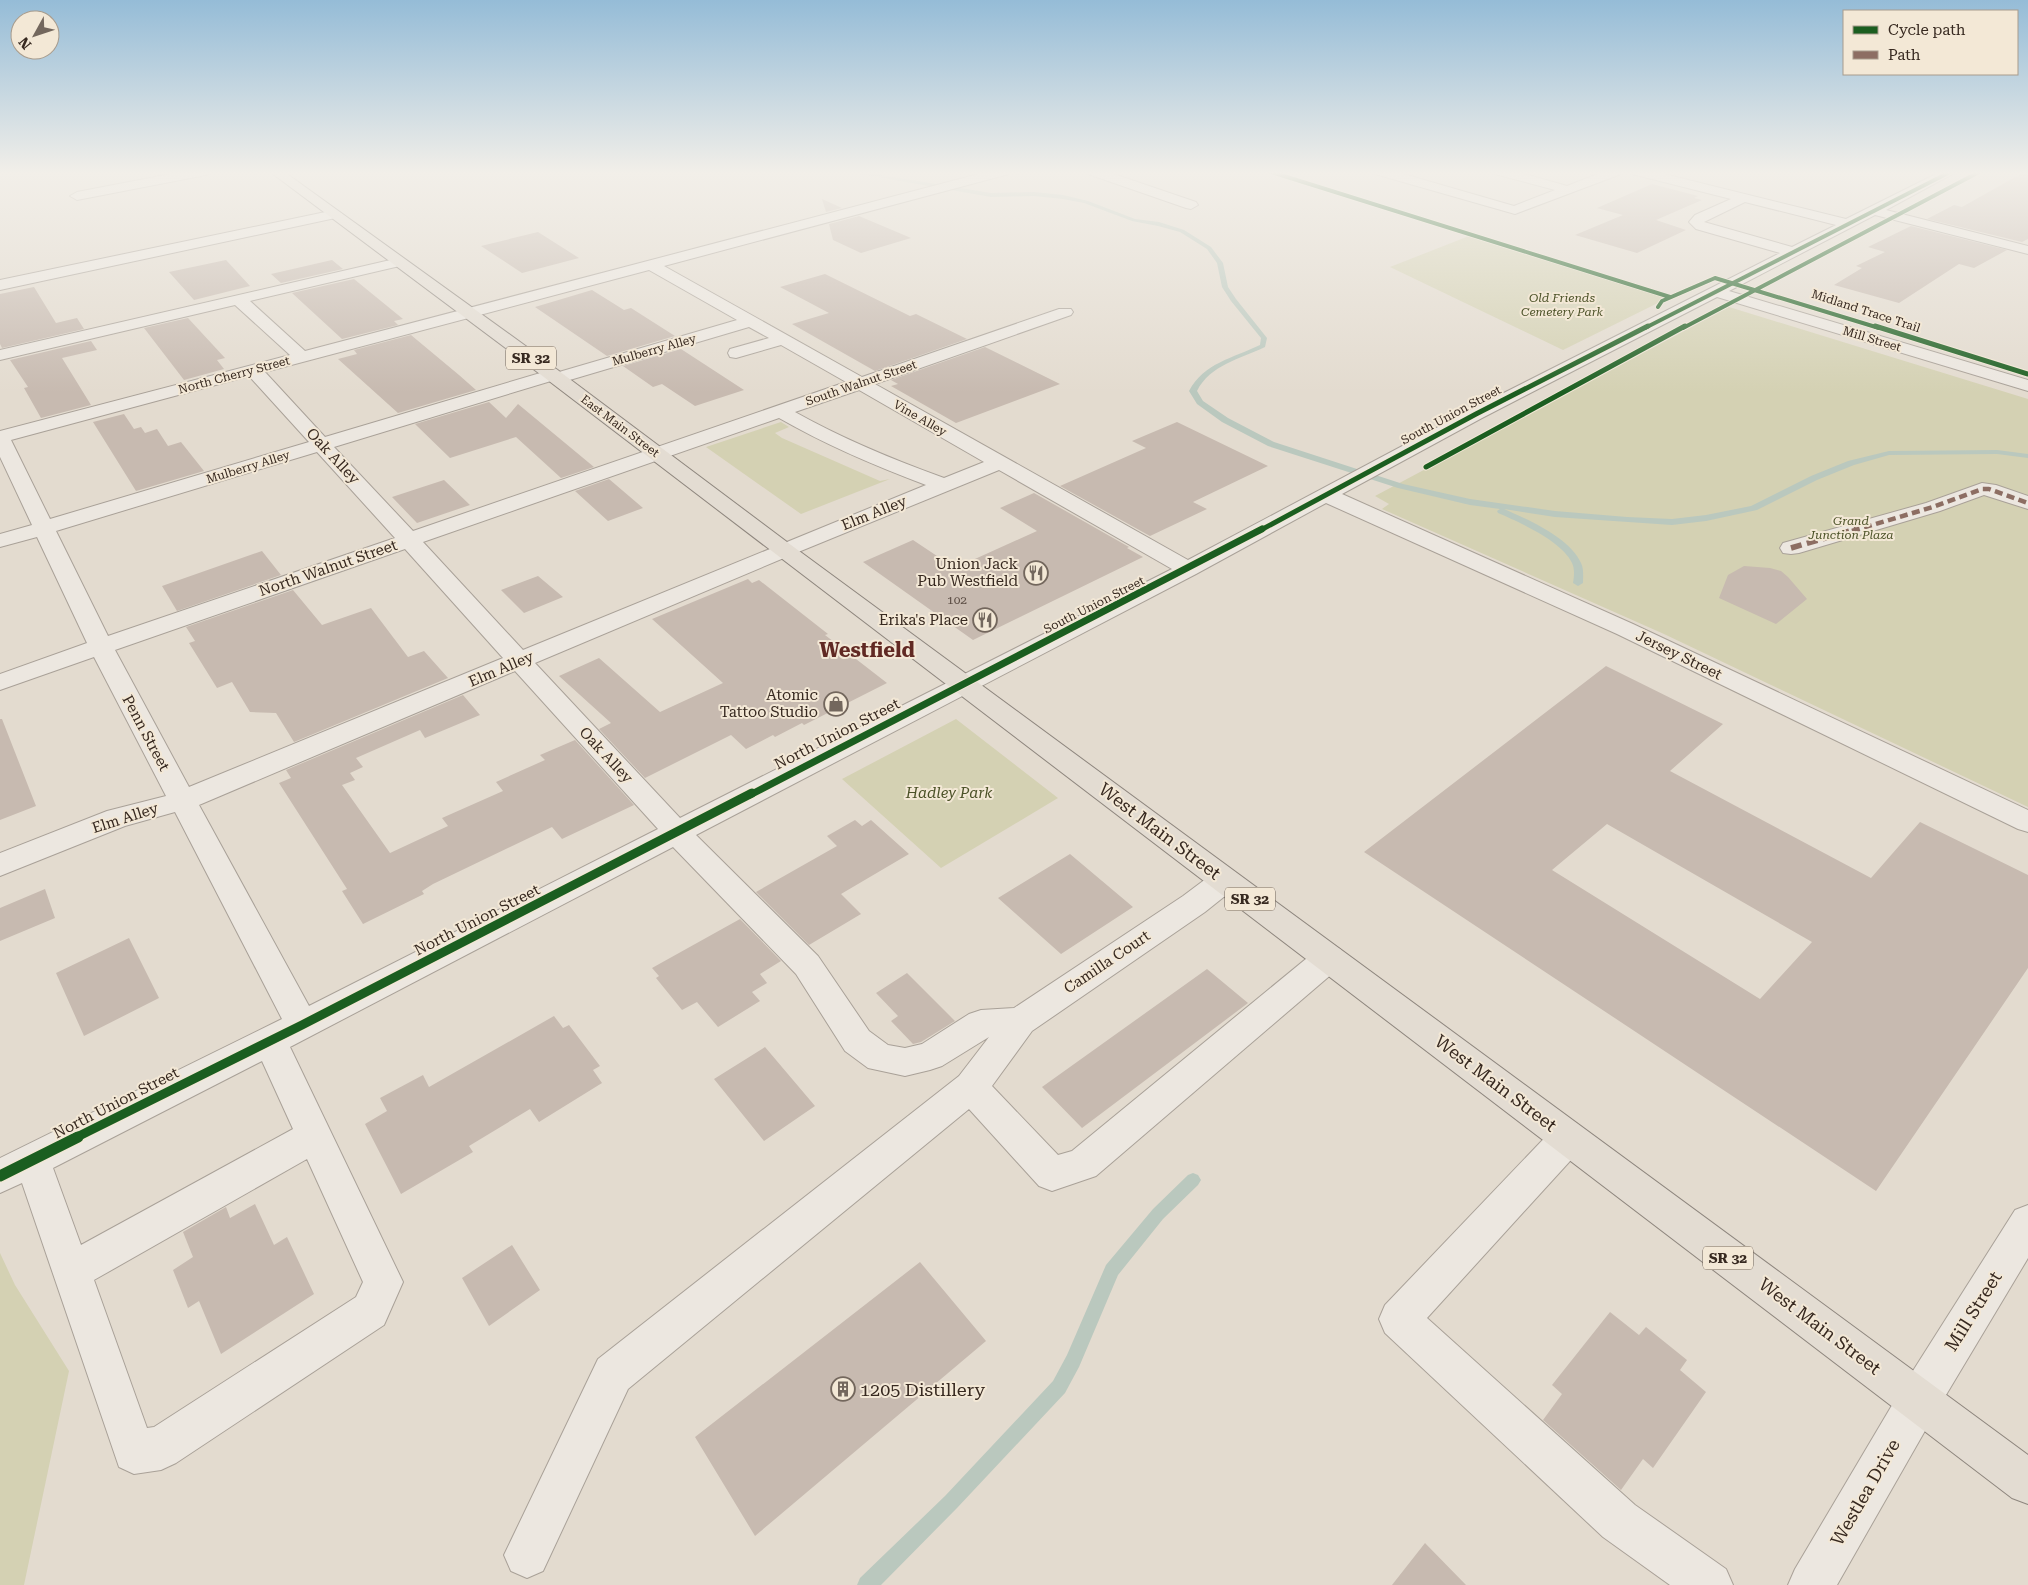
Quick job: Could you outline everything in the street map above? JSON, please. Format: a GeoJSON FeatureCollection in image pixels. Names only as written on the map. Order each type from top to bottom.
{"type":"FeatureCollection","features":[{"type":"Feature","properties":{"kind":"main road","name":"East Main Street"},"geometry":{"type":"LineString","coordinates":[[376,245],[964,684]]}},
{"type":"Feature","properties":{"kind":"main road","name":"West Main Street"},"geometry":{"type":"LineString","coordinates":[[964,684],[2028,1482]]}},
{"type":"Feature","properties":{"kind":"street"},"geometry":{"type":"LineString","coordinates":[[0,285],[189,245]]}},
{"type":"Feature","properties":{"kind":"street","name":"North Cherry Street"},"geometry":{"type":"LineString","coordinates":[[0,437],[728,245]]}},
{"type":"Feature","properties":{"kind":"street"},"geometry":{"type":"LineString","coordinates":[[1768,245],[1793,252]]}},
{"type":"Feature","properties":{"kind":"street","name":"South Union Street"},"geometry":{"type":"LineString","coordinates":[[964,684],[1188,569],[1476,414],[1807,245]]}},
{"type":"Feature","properties":{"kind":"street"},"geometry":{"type":"LineString","coordinates":[[2008,245],[2028,250]]}},
{"type":"Feature","properties":{"kind":"street"},"geometry":{"type":"LineString","coordinates":[[0,355],[399,262]]}},
{"type":"Feature","properties":{"kind":"street","name":"Vine Alley"},"geometry":{"type":"LineString","coordinates":[[652,265],[998,463],[1188,569]]}},
{"type":"Feature","properties":{"kind":"street","name":"Mill Street"},"geometry":{"type":"LineString","coordinates":[[1716,292],[2028,386]]}},
{"type":"Feature","properties":{"kind":"street"},"geometry":{"type":"LineString","coordinates":[[238,299],[302,358]]}},
{"type":"Feature","properties":{"kind":"street","name":"South Walnut Street"},"geometry":{"type":"LineString","coordinates":[[657,454],[1065,312]]}},
{"type":"Feature","properties":{"kind":"street","name":"Mulberry Alley"},"geometry":{"type":"LineString","coordinates":[[0,541],[322,444],[751,321]]}},
{"type":"Feature","properties":{"kind":"street"},"geometry":{"type":"LineString","coordinates":[[736,353],[783,339]]}},
{"type":"Feature","properties":{"kind":"street","name":"Oak Alley"},"geometry":{"type":"LineString","coordinates":[[254,370],[677,832],[807,965],[857,1041],[880,1058],[905,1062],[930,1056],[981,1024]]}},
{"type":"Feature","properties":{"kind":"street"},"geometry":{"type":"LineString","coordinates":[[780,411],[826,437],[882,462],[943,484]]}},
{"type":"Feature","properties":{"kind":"street","name":"Penn Street"},"geometry":{"type":"LineString","coordinates":[[0,437],[101,647],[182,801],[286,1033],[314,1136],[383,1282],[370,1311],[161,1448],[134,1452],[71,1272]]}},
{"type":"Feature","properties":{"kind":"street","name":"North Walnut Street"},"geometry":{"type":"LineString","coordinates":[[0,682],[657,454]]}},
{"type":"Feature","properties":{"kind":"street","name":"Elm Alley"},"geometry":{"type":"LineString","coordinates":[[0,866],[117,818],[182,801],[520,662],[783,550],[998,463]]}},
{"type":"Feature","properties":{"kind":"street"},"geometry":{"type":"LineString","coordinates":[[1791,548],[1933,507],[1982,489],[1989,489],[2028,503]]}},
{"type":"Feature","properties":{"kind":"street","name":"Jersey Street"},"geometry":{"type":"LineString","coordinates":[[1336,490],[2028,822]]}},
{"type":"Feature","properties":{"kind":"street","name":"North Union Street"},"geometry":{"type":"LineString","coordinates":[[16,1168],[286,1033],[964,684]]}},
{"type":"Feature","properties":{"kind":"street","name":"Camilla Court"},"geometry":{"type":"LineString","coordinates":[[981,1024],[1020,1021],[1194,904],[1225,880]]}},
{"type":"Feature","properties":{"kind":"street"},"geometry":{"type":"LineString","coordinates":[[971,1087],[1052,1174],[1083,1164],[1329,958]]}},
{"type":"Feature","properties":{"kind":"street"},"geometry":{"type":"LineString","coordinates":[[526,1555],[613,1374],[971,1087],[1020,1021]]}},
{"type":"Feature","properties":{"kind":"street"},"geometry":{"type":"LineString","coordinates":[[16,1168],[71,1272],[314,1136]]}},
{"type":"Feature","properties":{"kind":"street"},"geometry":{"type":"LineString","coordinates":[[1568,1138],[1399,1319],[1619,1521],[1710,1585]]}},
{"type":"Feature","properties":{"kind":"street","name":"Mill Street"},"geometry":{"type":"LineString","coordinates":[[1918,1400],[2028,1223]]}},
{"type":"Feature","properties":{"kind":"street","name":"Westlea Drive"},"geometry":{"type":"LineString","coordinates":[[1811,1585],[1918,1400]]}},
{"type":"Feature","properties":{"kind":"green space","name":"Old Friends Cemetery Park"},"geometry":{"type":"Polygon","coordinates":[[[1446,245],[1499,245],[1670,297],[1563,350],[1390,267],[1446,245]]]}},
{"type":"Feature","properties":{"kind":"green space","name":"Grand Junction Plaza"},"geometry":{"type":"Polygon","coordinates":[[[1729,307],[2028,399],[2028,807],[1664,634],[1382,509],[1389,504],[1375,496],[1729,307]]]}},
{"type":"Feature","properties":{"kind":"green space"},"geometry":{"type":"Polygon","coordinates":[[[781,422],[789,427],[775,433],[782,438],[880,481],[890,479],[801,514],[706,447],[781,422]]]}},
{"type":"Feature","properties":{"kind":"green space","name":"Hadley Park"},"geometry":{"type":"Polygon","coordinates":[[[956,719],[1058,798],[941,868],[842,779],[956,719]]]}},
{"type":"Feature","properties":{"kind":"green space"},"geometry":{"type":"Polygon","coordinates":[[[0,1253],[15,1285],[69,1371],[24,1585],[0,1585],[0,1253]]]}},
{"type":"Feature","properties":{"kind":"building"},"geometry":{"type":"Polygon","coordinates":[[[558,245],[579,258],[522,273],[481,246],[558,245]]]}},
{"type":"Feature","properties":{"kind":"building"},"geometry":{"type":"Polygon","coordinates":[[[844,245],[888,245],[861,253],[844,245]]]}},
{"type":"Feature","properties":{"kind":"building"},"geometry":{"type":"Polygon","coordinates":[[[1609,245],[1654,245],[1637,253],[1609,245]]]}},
{"type":"Feature","properties":{"kind":"building"},"geometry":{"type":"Polygon","coordinates":[[[1872,245],[1987,245],[2007,250],[1974,268],[1959,264],[1899,303],[1834,285],[1862,268],[1856,266],[1885,252],[1868,247],[1872,245]]]}},
{"type":"Feature","properties":{"kind":"building"},"geometry":{"type":"Polygon","coordinates":[[[226,260],[250,286],[194,300],[169,272],[226,260]]]}},
{"type":"Feature","properties":{"kind":"building"},"geometry":{"type":"Polygon","coordinates":[[[332,260],[343,269],[281,283],[271,274],[332,260]]]}},
{"type":"Feature","properties":{"kind":"building"},"geometry":{"type":"Polygon","coordinates":[[[825,274],[910,316],[916,314],[967,339],[875,371],[792,324],[829,313],[780,287],[825,274]]]}},
{"type":"Feature","properties":{"kind":"building"},"geometry":{"type":"Polygon","coordinates":[[[354,279],[403,319],[394,321],[398,325],[342,339],[292,293],[354,279]]]}},
{"type":"Feature","properties":{"kind":"building"},"geometry":{"type":"Polygon","coordinates":[[[34,287],[56,323],[77,318],[84,329],[2,348],[0,344],[0,294],[34,287]]]}},
{"type":"Feature","properties":{"kind":"building"},"geometry":{"type":"Polygon","coordinates":[[[592,290],[624,310],[631,308],[675,336],[607,356],[535,307],[592,290]]]}},
{"type":"Feature","properties":{"kind":"building"},"geometry":{"type":"Polygon","coordinates":[[[188,318],[225,358],[217,360],[224,369],[184,380],[144,328],[188,318]]]}},
{"type":"Feature","properties":{"kind":"building"},"geometry":{"type":"Polygon","coordinates":[[[411,335],[476,390],[398,413],[338,359],[357,354],[354,350],[411,335]]]}},
{"type":"Feature","properties":{"kind":"building"},"geometry":{"type":"Polygon","coordinates":[[[91,341],[97,350],[62,358],[91,405],[41,418],[24,388],[28,387],[10,360],[91,341]]]}},
{"type":"Feature","properties":{"kind":"building"},"geometry":{"type":"Polygon","coordinates":[[[985,347],[1060,384],[956,423],[891,386],[898,384],[891,380],[985,347]]]}},
{"type":"Feature","properties":{"kind":"building"},"geometry":{"type":"Polygon","coordinates":[[[681,349],[744,390],[695,406],[662,384],[653,387],[623,366],[681,349]]]}},
{"type":"Feature","properties":{"kind":"building"},"geometry":{"type":"Polygon","coordinates":[[[489,402],[506,418],[518,404],[594,467],[561,478],[516,437],[450,458],[415,424],[489,402]]]}},
{"type":"Feature","properties":{"kind":"building"},"geometry":{"type":"Polygon","coordinates":[[[124,414],[134,429],[141,427],[145,433],[157,429],[168,446],[181,442],[204,471],[136,491],[93,422],[124,414]]]}},
{"type":"Feature","properties":{"kind":"building"},"geometry":{"type":"Polygon","coordinates":[[[1177,422],[1268,466],[1193,502],[1207,509],[1150,536],[1060,486],[1146,448],[1132,441],[1177,422]]]}},
{"type":"Feature","properties":{"kind":"building"},"geometry":{"type":"Polygon","coordinates":[[[609,479],[643,508],[608,521],[575,491],[609,479]]]}},
{"type":"Feature","properties":{"kind":"building"},"geometry":{"type":"Polygon","coordinates":[[[444,480],[470,505],[417,523],[392,497],[444,480]]]}},
{"type":"Feature","properties":{"kind":"building"},"geometry":{"type":"Polygon","coordinates":[[[1034,493],[1129,547],[1127,548],[1143,557],[973,640],[863,562],[913,540],[955,568],[1037,531],[1000,508],[1034,493]]]}},
{"type":"Feature","properties":{"kind":"building"},"geometry":{"type":"Polygon","coordinates":[[[262,551],[281,575],[177,611],[162,586],[262,551]]]}},
{"type":"Feature","properties":{"kind":"building"},"geometry":{"type":"Polygon","coordinates":[[[1744,566],[1781,571],[1807,599],[1776,624],[1719,598],[1728,575],[1744,566]]]}},
{"type":"Feature","properties":{"kind":"building"},"geometry":{"type":"Polygon","coordinates":[[[538,576],[563,597],[524,613],[501,590],[538,576]]]}},
{"type":"Feature","properties":{"kind":"building"},"geometry":{"type":"Polygon","coordinates":[[[748,579],[752,583],[759,580],[887,683],[804,725],[802,723],[775,737],[773,735],[746,749],[731,735],[645,778],[599,729],[611,723],[559,676],[599,658],[660,712],[723,683],[652,619],[748,579]]]}},
{"type":"Feature","properties":{"kind":"building"},"geometry":{"type":"Polygon","coordinates":[[[293,590],[322,625],[371,608],[408,657],[424,651],[448,678],[294,742],[276,713],[250,712],[232,682],[217,688],[189,643],[195,641],[186,627],[293,590]]]}},
{"type":"Feature","properties":{"kind":"building"},"geometry":{"type":"Polygon","coordinates":[[[1606,666],[1723,724],[1670,771],[1871,878],[1920,822],[2028,875],[2028,968],[1876,1191],[1364,852],[1606,666]],[[1607,824],[1552,870],[1760,999],[1812,942],[1607,824]]]}},
{"type":"Feature","properties":{"kind":"building"},"geometry":{"type":"Polygon","coordinates":[[[463,695],[480,715],[425,738],[420,730],[356,758],[363,767],[350,773],[355,780],[342,785],[390,853],[448,826],[442,818],[503,791],[496,782],[545,760],[540,755],[575,740],[634,805],[562,839],[552,827],[433,884],[422,891],[424,894],[363,924],[342,891],[347,889],[279,783],[291,778],[286,770],[463,695]]]}},
{"type":"Feature","properties":{"kind":"building"},"geometry":{"type":"Polygon","coordinates":[[[0,719],[2,719],[36,806],[0,820],[0,719]]]}},
{"type":"Feature","properties":{"kind":"building"},"geometry":{"type":"Polygon","coordinates":[[[855,820],[862,826],[871,820],[909,854],[841,894],[861,914],[809,945],[756,892],[837,846],[827,836],[855,820]]]}},
{"type":"Feature","properties":{"kind":"building"},"geometry":{"type":"Polygon","coordinates":[[[1070,854],[1133,907],[1061,954],[998,898],[1070,854]]]}},
{"type":"Feature","properties":{"kind":"building"},"geometry":{"type":"Polygon","coordinates":[[[45,889],[55,918],[0,941],[0,908],[45,889]]]}},
{"type":"Feature","properties":{"kind":"building"},"geometry":{"type":"Polygon","coordinates":[[[740,919],[781,961],[760,974],[767,983],[752,992],[760,1001],[718,1027],[697,1002],[682,1010],[656,978],[659,976],[652,968],[740,919]]]}},
{"type":"Feature","properties":{"kind":"building"},"geometry":{"type":"Polygon","coordinates":[[[129,938],[159,998],[84,1036],[56,973],[129,938]]]}},
{"type":"Feature","properties":{"kind":"building"},"geometry":{"type":"Polygon","coordinates":[[[1207,969],[1248,1003],[1082,1128],[1042,1087],[1207,969]]]}},
{"type":"Feature","properties":{"kind":"building"},"geometry":{"type":"Polygon","coordinates":[[[907,973],[955,1021],[921,1042],[913,1044],[891,1021],[898,1016],[876,993],[907,973]]]}},
{"type":"Feature","properties":{"kind":"building"},"geometry":{"type":"Polygon","coordinates":[[[554,1016],[563,1028],[569,1025],[600,1066],[593,1070],[602,1083],[539,1122],[530,1109],[469,1146],[473,1152],[401,1194],[365,1124],[387,1111],[380,1098],[423,1075],[429,1087],[554,1016]]]}},
{"type":"Feature","properties":{"kind":"building"},"geometry":{"type":"Polygon","coordinates":[[[765,1047],[815,1106],[764,1141],[714,1079],[765,1047]]]}},
{"type":"Feature","properties":{"kind":"building"},"geometry":{"type":"Polygon","coordinates":[[[255,1204],[274,1245],[287,1237],[314,1294],[221,1354],[199,1301],[188,1308],[173,1270],[193,1257],[183,1232],[226,1207],[230,1218],[255,1204]]]}},
{"type":"Feature","properties":{"kind":"building"},"geometry":{"type":"Polygon","coordinates":[[[512,1245],[540,1290],[489,1326],[462,1278],[512,1245]]]}},
{"type":"Feature","properties":{"kind":"building","name":"1205 Distillery"},"geometry":{"type":"Polygon","coordinates":[[[920,1262],[986,1341],[755,1536],[695,1437],[920,1262]]]}},
{"type":"Feature","properties":{"kind":"building"},"geometry":{"type":"Polygon","coordinates":[[[1610,1312],[1639,1335],[1646,1327],[1687,1360],[1680,1370],[1706,1392],[1653,1468],[1643,1459],[1621,1490],[1543,1420],[1562,1394],[1552,1385],[1610,1312]]]}},
{"type":"Feature","properties":{"kind":"building"},"geometry":{"type":"Polygon","coordinates":[[[1425,1543],[1466,1585],[1392,1585],[1425,1543]]]}},
{"type":"Feature","properties":{"kind":"waterway"},"geometry":{"type":"LineString","coordinates":[[1204,245],[1209,248],[1220,263],[1225,287],[1233,300],[1264,338],[1263,346],[1223,363],[1205,374],[1193,391],[1200,402],[1225,420],[1271,444],[1401,486],[1470,502],[1555,514],[1672,522],[1706,518],[1754,508],[1814,478],[1851,463],[1889,453],[1997,452],[2028,456]]}},
{"type":"Feature","properties":{"kind":"waterway"},"geometry":{"type":"LineString","coordinates":[[1501,511],[1543,533],[1564,548],[1577,564],[1578,583]]}},
{"type":"Feature","properties":{"kind":"waterway"},"geometry":{"type":"LineString","coordinates":[[867,1585],[951,1502],[1059,1387],[1073,1361],[1112,1270],[1158,1214],[1193,1180]]}},
{"type":"Feature","properties":{"kind":"marked path"},"geometry":{"type":"LineString","coordinates":[[1791,548],[1933,507],[1982,489],[1989,489],[2028,503]]}},
{"type":"Feature","properties":{"kind":"cycle path"},"geometry":{"type":"LineString","coordinates":[[1504,245],[1670,297]]}},
{"type":"Feature","properties":{"kind":"cycle path"},"geometry":{"type":"LineString","coordinates":[[0,1176],[302,1025],[1188,569],[1476,414],[1807,245]]}},
{"type":"Feature","properties":{"kind":"cycle path"},"geometry":{"type":"LineString","coordinates":[[1426,467],[1614,364],[1840,245]]}},
{"type":"Feature","properties":{"kind":"cycle path","name":"Midland Trace Trail"},"geometry":{"type":"LineString","coordinates":[[1658,307],[1662,301],[1715,278],[2028,374]]}},
{"type":"Feature","properties":{"kind":"place","name":"Union Jack Pub Westfield"},"geometry":{"type":"Point","coordinates":[1036,573]}},
{"type":"Feature","properties":{"kind":"place","name":"Erika's Place"},"geometry":{"type":"Point","coordinates":[985,620]}},
{"type":"Feature","properties":{"kind":"place","name":"Atomic Tattoo Studio"},"geometry":{"type":"Point","coordinates":[836,704]}},
{"type":"Feature","properties":{"kind":"place","name":"1205 Distillery"},"geometry":{"type":"Point","coordinates":[843,1389]}},
{"type":"Feature","properties":{"kind":"district","name":"Westfield"},"geometry":{"type":"Point","coordinates":[867,650]}}]}
